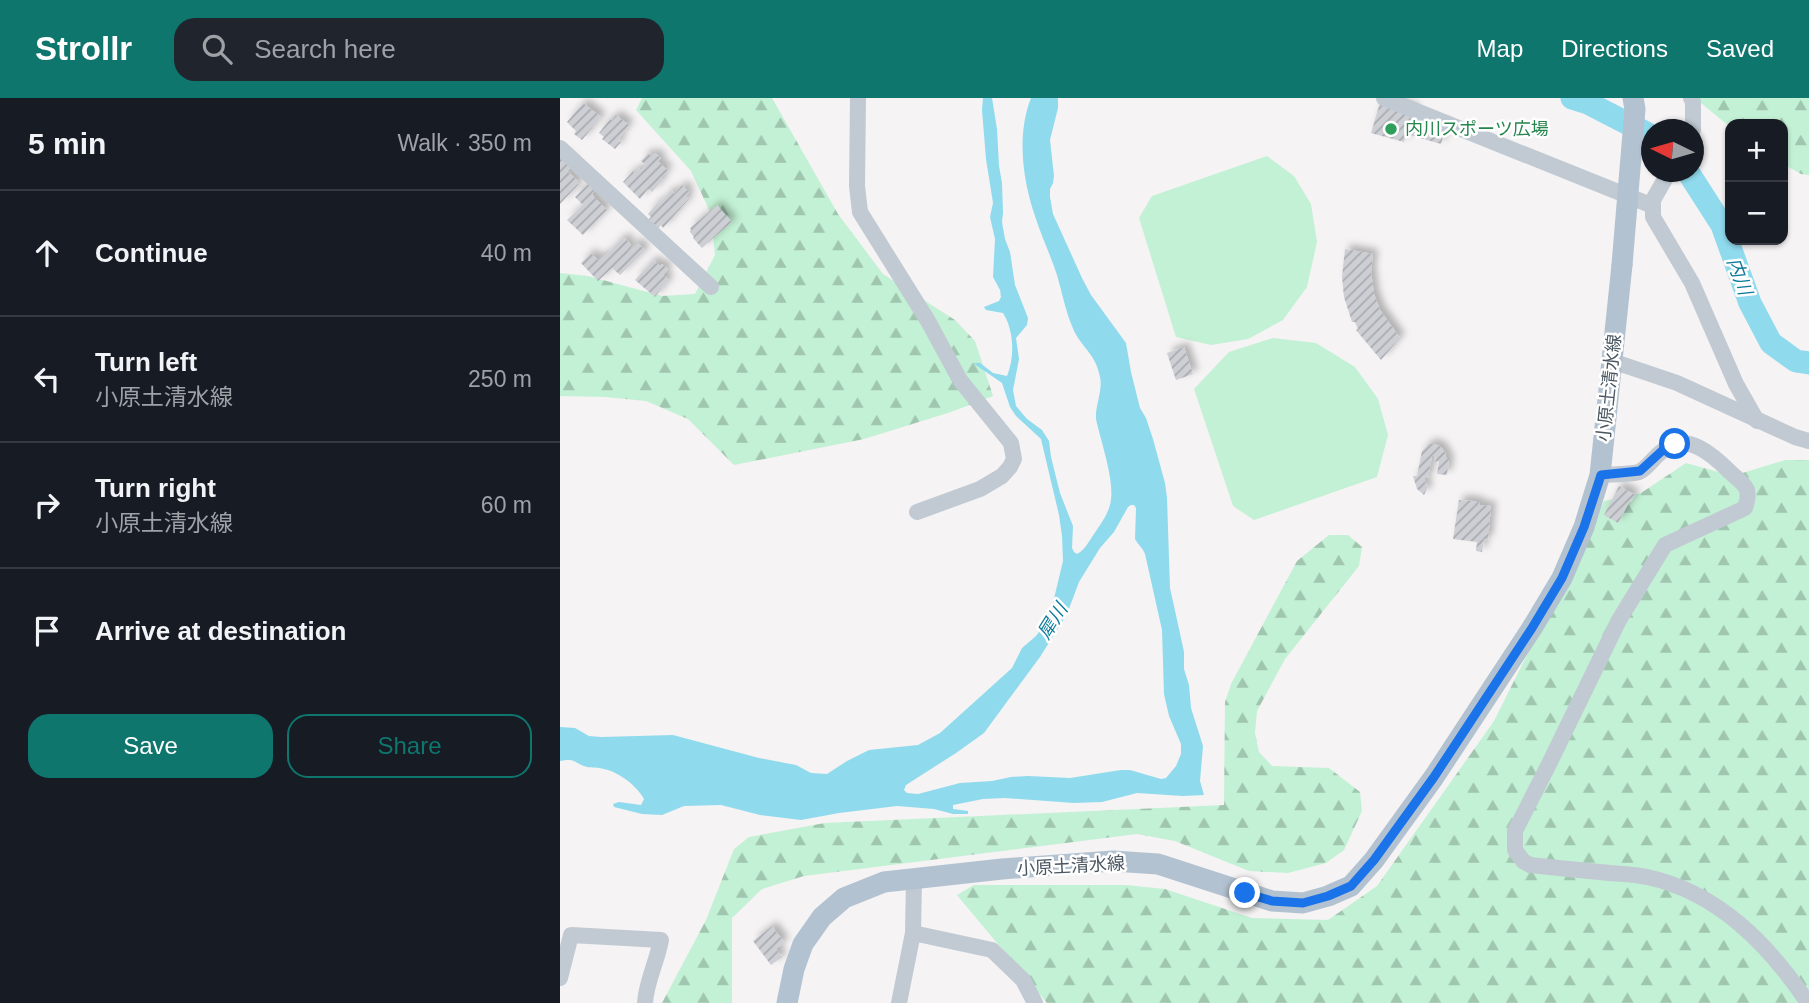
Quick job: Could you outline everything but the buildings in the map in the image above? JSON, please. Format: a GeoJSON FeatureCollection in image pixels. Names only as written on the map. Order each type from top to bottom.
{"type":"FeatureCollection","features":[{"type":"Feature","properties":{"kind":"main road","name":"小原土清水線"},"geometry":{"type":"LineString","coordinates":[[787,1003],[803,943],[822,917],[844,898],[884,882],[1114,861],[1158,864],[1272,901],[1303,903],[1351,886],[1374,860],[1434,777],[1562,578],[1584,527],[1601,475],[1622,265],[1635,109],[1633,98]]}},
{"type":"Feature","properties":{"kind":"street"},"geometry":{"type":"LineString","coordinates":[[858,98],[860,212],[928,321],[960,380],[1011,443],[1014,458],[1002,476],[979,489],[917,512]]}},
{"type":"Feature","properties":{"kind":"street"},"geometry":{"type":"LineString","coordinates":[[1384,98],[1654,200]]}},
{"type":"Feature","properties":{"kind":"street"},"geometry":{"type":"LineString","coordinates":[[1690,98],[1693,102],[1693,119]]}},
{"type":"Feature","properties":{"kind":"street"},"geometry":{"type":"LineString","coordinates":[[560,148],[711,287]]}},
{"type":"Feature","properties":{"kind":"street"},"geometry":{"type":"LineString","coordinates":[[1664,182],[1654,200],[1653,217],[1692,283],[1736,384],[1758,421]]}},
{"type":"Feature","properties":{"kind":"street"},"geometry":{"type":"LineString","coordinates":[[1612,362],[1677,383],[1795,438],[1809,440]]}},
{"type":"Feature","properties":{"kind":"street"},"geometry":{"type":"LineString","coordinates":[[1601,475],[1640,471],[1664,449],[1675,444],[1695,444],[1718,460],[1740,481],[1749,491],[1749,496],[1745,508],[1665,545],[1619,620],[1581,696],[1515,831],[1515,850],[1523,861],[1530,865],[1646,876],[1680,887],[1715,904],[1760,943],[1808,1003]]}},
{"type":"Feature","properties":{"kind":"street"},"geometry":{"type":"LineString","coordinates":[[899,1003],[913,933],[914,878]]}},
{"type":"Feature","properties":{"kind":"street"},"geometry":{"type":"LineString","coordinates":[[913,933],[992,950],[1023,980],[1035,1003]]}},
{"type":"Feature","properties":{"kind":"street"},"geometry":{"type":"LineString","coordinates":[[560,978],[570,935],[661,940],[658,957],[645,992],[645,1003]]}},
{"type":"Feature","properties":{"kind":"green space"},"geometry":{"type":"Polygon","coordinates":[[[642,98],[772,98],[838,214],[883,274],[955,320],[975,341],[993,396],[864,439],[734,465],[688,419],[646,401],[560,396],[560,273],[588,276],[662,296],[695,294],[715,255],[711,214],[691,171],[636,110],[642,98]]]}},
{"type":"Feature","properties":{"kind":"green space"},"geometry":{"type":"Polygon","coordinates":[[[1695,98],[1809,98],[1809,175],[1788,167],[1788,119],[1725,119],[1725,123],[1695,98]]]}},
{"type":"Feature","properties":{"kind":"green space"},"geometry":{"type":"Polygon","coordinates":[[[1267,156],[1294,176],[1311,204],[1317,242],[1307,287],[1283,320],[1248,339],[1211,345],[1176,337],[1139,218],[1152,196],[1267,156]]]}},
{"type":"Feature","properties":{"kind":"green space"},"geometry":{"type":"Polygon","coordinates":[[[1273,338],[1316,343],[1355,367],[1378,399],[1388,435],[1377,477],[1254,520],[1233,506],[1194,389],[1229,352],[1273,338]]]}},
{"type":"Feature","properties":{"kind":"green space"},"geometry":{"type":"Polygon","coordinates":[[[1785,460],[1809,460],[1809,1003],[1047,1003],[957,895],[974,885],[1126,885],[1165,889],[1252,918],[1328,920],[1377,886],[1494,721],[1604,501],[1641,493],[1686,463],[1733,476],[1785,460]]]}},
{"type":"Feature","properties":{"kind":"green space"},"geometry":{"type":"Polygon","coordinates":[[[1329,535],[1348,535],[1362,547],[1359,566],[1285,659],[1257,711],[1255,733],[1259,752],[1272,766],[1329,768],[1360,792],[1362,811],[1344,850],[1326,863],[1288,873],[1249,871],[1175,841],[1137,834],[804,876],[762,889],[732,918],[732,1003],[662,1003],[706,920],[734,849],[749,837],[825,823],[1224,805],[1225,702],[1231,684],[1297,561],[1329,535]]]}},
{"type":"Feature","properties":{"kind":"water","name":"犀川"},"geometry":{"type":"Polygon","coordinates":[[[983,98],[992,98],[1002,183],[1002,222],[1015,285],[1028,318],[1027,325],[1016,338],[1019,359],[1013,390],[1016,406],[1042,430],[1049,441],[1060,493],[1073,526],[1072,548],[1077,554],[1087,545],[1103,520],[1109,509],[1111,496],[1110,474],[1096,419],[1100,377],[1095,362],[1075,333],[1070,320],[1057,275],[1031,205],[1023,159],[1024,128],[1031,98],[1058,98],[1050,140],[1054,176],[1050,189],[1053,214],[1091,295],[1126,343],[1140,408],[1153,439],[1165,483],[1170,588],[1184,652],[1184,669],[1191,708],[1203,746],[1200,781],[1204,795],[1137,793],[1102,802],[1074,803],[983,799],[953,805],[953,809],[968,811],[968,814],[897,806],[801,820],[760,815],[721,805],[684,806],[662,815],[642,814],[614,807],[613,804],[619,802],[641,805],[644,799],[616,773],[572,761],[560,761],[560,727],[575,728],[589,736],[601,737],[673,735],[796,765],[811,773],[827,774],[869,750],[918,745],[940,733],[1012,668],[1022,648],[1045,624],[1063,561],[1059,515],[1041,439],[1016,416],[1002,383],[973,363],[980,363],[993,373],[1007,376],[1012,352],[1011,335],[1003,313],[986,310],[984,307],[999,301],[1001,297],[993,277],[995,239],[990,217],[993,203],[982,110],[983,98]],[[1134,505],[1128,507],[1114,532],[1100,548],[1079,582],[1067,614],[1040,657],[984,733],[906,785],[904,790],[907,793],[918,794],[960,783],[1011,777],[1070,778],[1121,770],[1161,779],[1166,778],[1176,766],[1181,754],[1181,744],[1169,716],[1164,694],[1162,630],[1145,554],[1135,539],[1134,505]]]}},
{"type":"Feature","properties":{"kind":"waterway","name":"内川"},"geometry":{"type":"LineString","coordinates":[[1572,98],[1588,103],[1641,130]]}},
{"type":"Feature","properties":{"kind":"waterway","name":"内川"},"geometry":{"type":"LineString","coordinates":[[1694,182],[1722,225],[1750,303],[1771,343],[1796,361],[1809,363]]}},
{"type":"Feature","properties":{"kind":"place","name":"内川スポーツ広場"},"geometry":{"type":"Point","coordinates":[1391,129]}},
{"type":"Feature","properties":{"kind":"route"},"geometry":{"type":"LineString","coordinates":[[1245,893],[1272,901],[1303,903],[1351,886],[1374,860],[1434,777],[1532,628],[1562,578],[1584,527],[1601,475],[1640,471],[1664,449],[1675,444]]}}]}
